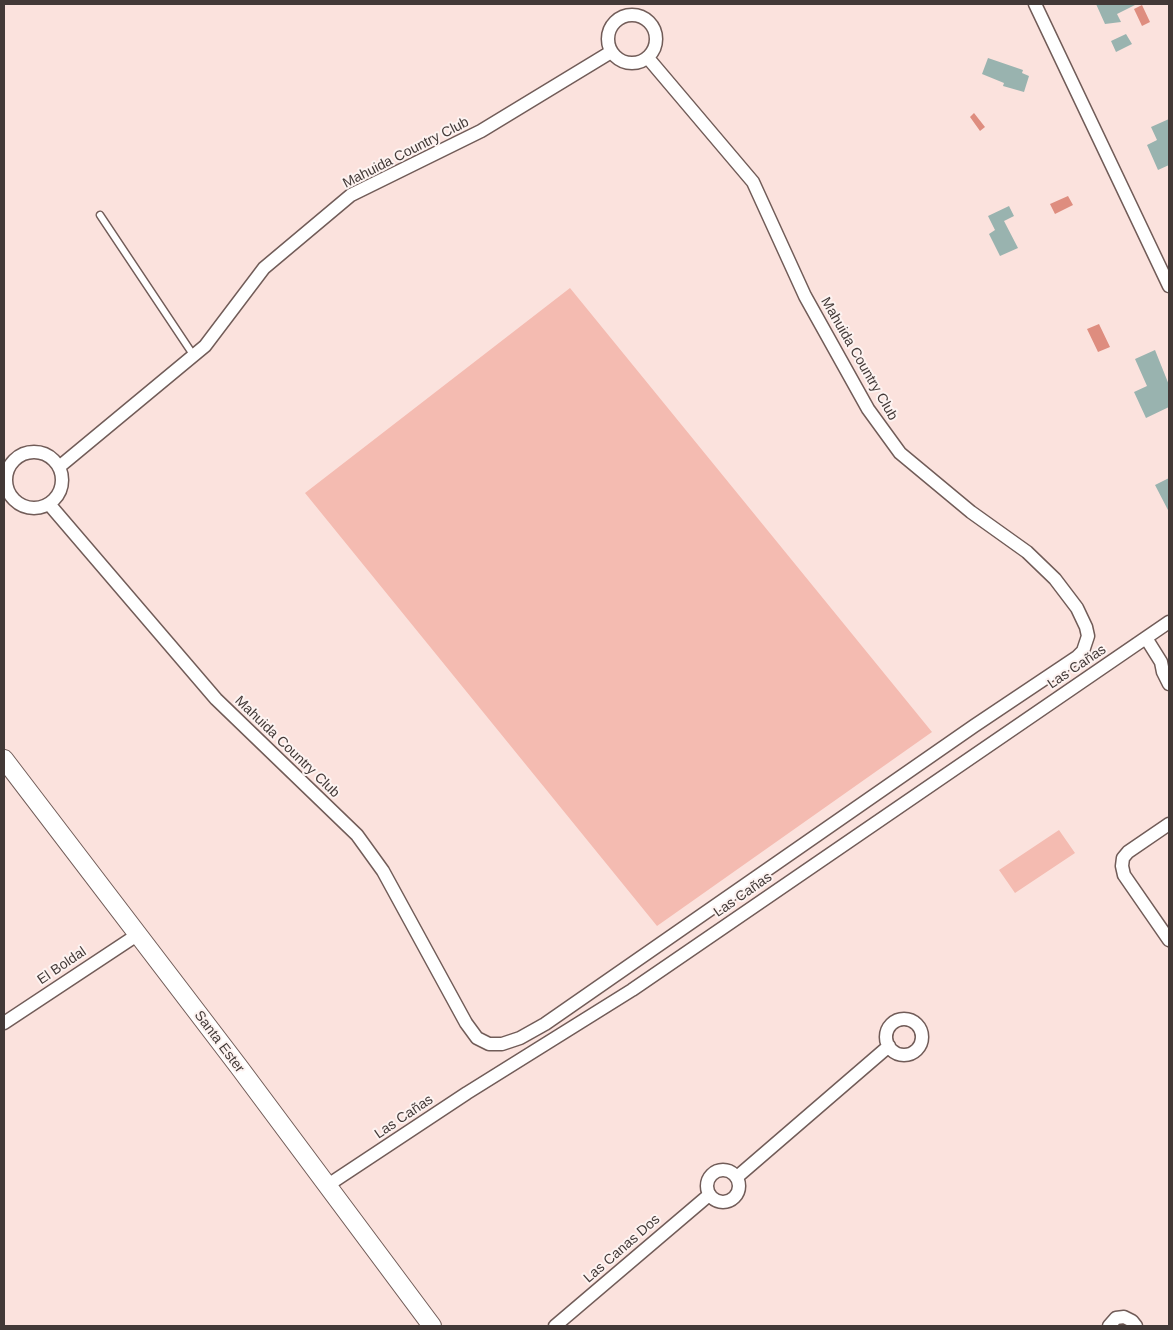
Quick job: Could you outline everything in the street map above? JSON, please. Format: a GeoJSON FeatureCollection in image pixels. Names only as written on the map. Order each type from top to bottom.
{"type":"FeatureCollection","features":[{"type":"Feature","properties":{"kind":"street"},"geometry":{"type":"LineString","coordinates":[[1035,4],[1169,286]]}},
{"type":"Feature","properties":{"kind":"street"},"geometry":{"type":"LineString","coordinates":[[629,14],[637,14],[652,25],[656,35],[656,44],[648,58],[632,63],[621,61],[611,52],[608,44],[608,33],[613,23],[629,14]]}},
{"type":"Feature","properties":{"kind":"street","name":"Mahuida Country Club"},"geometry":{"type":"LineString","coordinates":[[60,467],[205,346],[264,268],[351,196],[481,131],[611,52]]}},
{"type":"Feature","properties":{"kind":"street","name":"Mahuida Country Club"},"geometry":{"type":"LineString","coordinates":[[49,504],[216,699],[357,835],[383,871],[473,1034],[489,1044],[502,1044],[520,1038],[545,1024],[974,726],[1041,683],[1083,651],[1088,636],[1077,608],[1042,566],[1010,538],[929,479],[900,453],[868,409],[805,296],[752,182],[648,58]]}},
{"type":"Feature","properties":{"kind":"street"},"geometry":{"type":"LineString","coordinates":[[39,451],[54,460],[60,467],[62,483],[60,491],[49,504],[33,508],[8,501],[6,473],[15,458],[22,454],[39,451]]}},
{"type":"Feature","properties":{"kind":"street","name":"Las Cañas"},"geometry":{"type":"LineString","coordinates":[[328,1185],[467,1093],[632,990],[1169,622]]}},
{"type":"Feature","properties":{"kind":"street"},"geometry":{"type":"LineString","coordinates":[[1146,638],[1165,665],[1169,684]]}},
{"type":"Feature","properties":{"kind":"street","name":"Santa Ester"},"geometry":{"type":"LineString","coordinates":[[4,759],[328,1185],[432,1326]]}},
{"type":"Feature","properties":{"kind":"street"},"geometry":{"type":"LineString","coordinates":[[1169,824],[1128,852],[1123,858],[1122,866],[1124,875],[1169,940]]}},
{"type":"Feature","properties":{"kind":"street","name":"El Boldal"},"geometry":{"type":"LineString","coordinates":[[4,1023],[137,934]]}},
{"type":"Feature","properties":{"kind":"street"},"geometry":{"type":"LineString","coordinates":[[737,1178],[889,1046]]}},
{"type":"Feature","properties":{"kind":"street"},"geometry":{"type":"LineString","coordinates":[[729,1171],[737,1178],[739,1188],[734,1198],[729,1201],[718,1202],[709,1195],[707,1180],[714,1172],[729,1171]]}},
{"type":"Feature","properties":{"kind":"street","name":"Las Canas Dos"},"geometry":{"type":"LineString","coordinates":[[555,1326],[709,1195]]}},
{"type":"Feature","properties":{"kind":"street"},"geometry":{"type":"LineString","coordinates":[[1109,1326],[1112,1321],[1124,1317],[1132,1321],[1136,1326]]}},
{"type":"Feature","properties":{"kind":"lane"},"geometry":{"type":"LineString","coordinates":[[100,215],[194,356]]}},
{"type":"Feature","properties":{"kind":"shaded area"},"geometry":{"type":"Polygon","coordinates":[[[1142,5],[1150,22],[1142,26],[1134,9],[1142,5]]]}},
{"type":"Feature","properties":{"kind":"shaded area"},"geometry":{"type":"Polygon","coordinates":[[[974,113],[985,127],[980,131],[970,117],[974,113]]]}},
{"type":"Feature","properties":{"kind":"shaded area"},"geometry":{"type":"Polygon","coordinates":[[[1068,196],[1073,205],[1055,214],[1050,204],[1068,196]]]}},
{"type":"Feature","properties":{"kind":"shaded area"},"geometry":{"type":"Polygon","coordinates":[[[570,288],[932,732],[657,926],[305,493],[570,288]]]}},
{"type":"Feature","properties":{"kind":"shaded area"},"geometry":{"type":"Polygon","coordinates":[[[1099,324],[1110,347],[1098,352],[1087,329],[1099,324]]]}},
{"type":"Feature","properties":{"kind":"shaded area"},"geometry":{"type":"Polygon","coordinates":[[[1059,830],[1075,853],[1015,893],[999,870],[1059,830]]]}},
{"type":"Feature","properties":{"kind":"building"},"geometry":{"type":"Polygon","coordinates":[[[1096,4],[1137,4],[1117,14],[1121,22],[1105,24],[1096,4]]]}},
{"type":"Feature","properties":{"kind":"building"},"geometry":{"type":"Polygon","coordinates":[[[1126,34],[1132,44],[1116,52],[1111,41],[1126,34]]]}},
{"type":"Feature","properties":{"kind":"building"},"geometry":{"type":"Polygon","coordinates":[[[988,58],[1023,70],[1022,73],[1029,76],[1024,92],[1003,86],[1004,83],[982,74],[988,58]]]}},
{"type":"Feature","properties":{"kind":"building"},"geometry":{"type":"Polygon","coordinates":[[[1169,119],[1169,165],[1158,170],[1147,145],[1157,140],[1151,127],[1169,119]]]}},
{"type":"Feature","properties":{"kind":"building"},"geometry":{"type":"Polygon","coordinates":[[[1009,206],[1014,216],[1004,221],[1018,248],[1000,256],[989,234],[995,230],[988,216],[1009,206]]]}},
{"type":"Feature","properties":{"kind":"building"},"geometry":{"type":"Polygon","coordinates":[[[1155,350],[1169,385],[1169,407],[1146,418],[1134,392],[1147,386],[1135,359],[1155,350]]]}},
{"type":"Feature","properties":{"kind":"building"},"geometry":{"type":"Polygon","coordinates":[[[1169,478],[1169,512],[1155,485],[1169,478]]]}}]}
